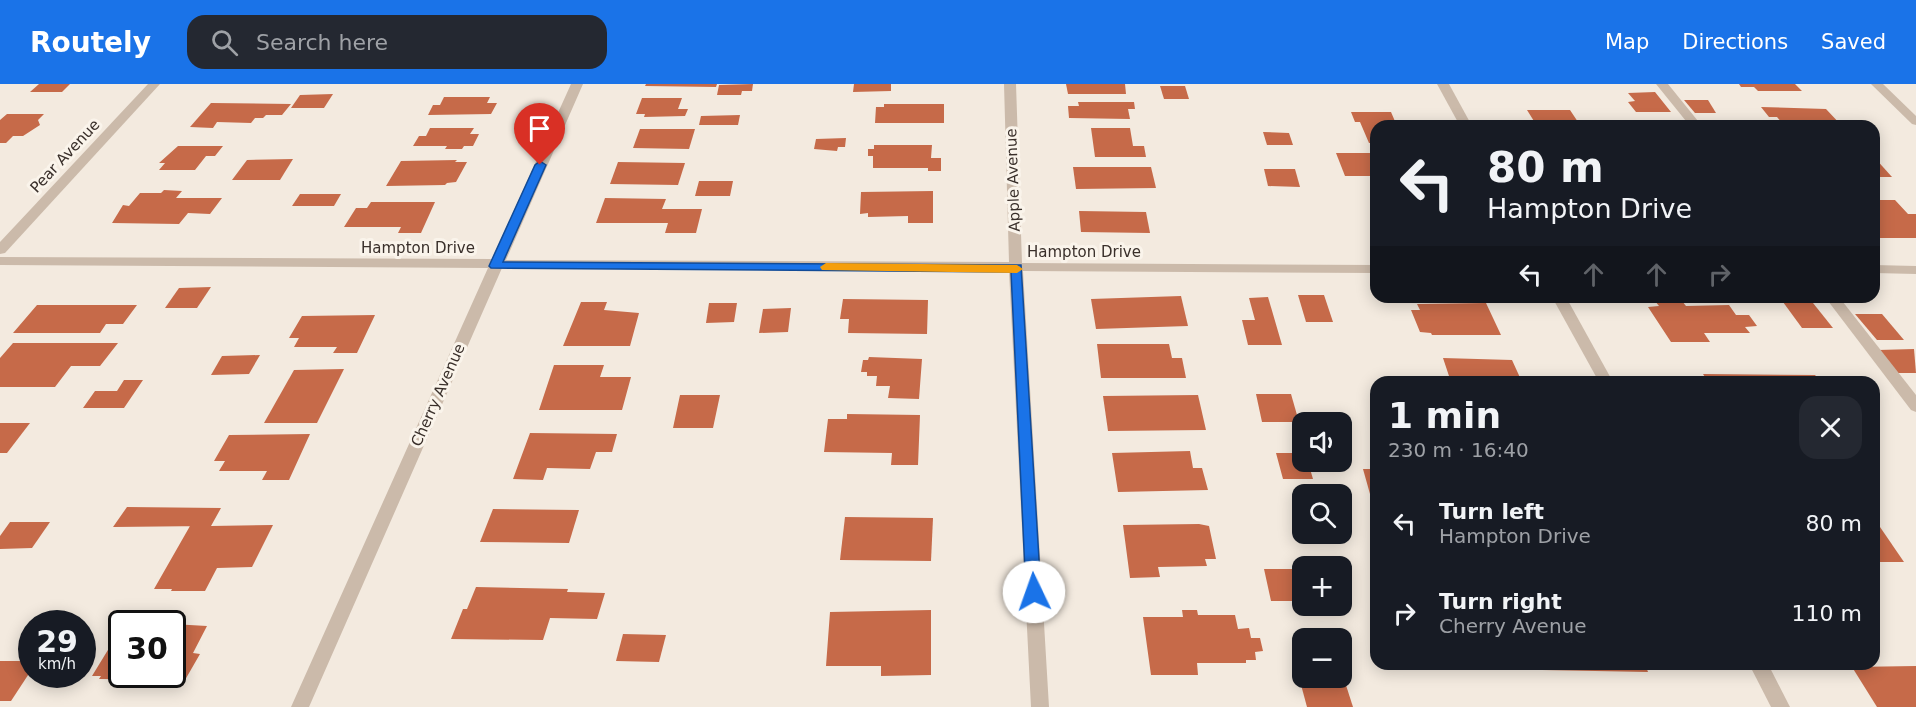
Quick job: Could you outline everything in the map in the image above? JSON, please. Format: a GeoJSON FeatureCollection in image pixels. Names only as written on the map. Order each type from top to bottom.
{"type":"FeatureCollection","features":[{"type":"Feature","properties":{"kind":"street","name":"Pear Avenue"},"geometry":{"type":"LineString","coordinates":[[0,250],[154,84]]}},
{"type":"Feature","properties":{"kind":"street","name":"Cherry Avenue"},"geometry":{"type":"LineString","coordinates":[[300,707],[577,84]]}},
{"type":"Feature","properties":{"kind":"street","name":"Apple Avenue"},"geometry":{"type":"LineString","coordinates":[[1010,84],[1017,268],[1040,707]]}},
{"type":"Feature","properties":{"kind":"street"},"geometry":{"type":"LineString","coordinates":[[1443,84],[1463,120]]}},
{"type":"Feature","properties":{"kind":"street"},"geometry":{"type":"LineString","coordinates":[[1662,84],[1691,120]]}},
{"type":"Feature","properties":{"kind":"street"},"geometry":{"type":"LineString","coordinates":[[1877,84],[1916,122]]}},
{"type":"Feature","properties":{"kind":"street","name":"Hampton Drive"},"geometry":{"type":"LineString","coordinates":[[0,261],[495,266],[1370,269]]}},
{"type":"Feature","properties":{"kind":"street"},"geometry":{"type":"LineString","coordinates":[[1880,269],[1916,270]]}},
{"type":"Feature","properties":{"kind":"street"},"geometry":{"type":"LineString","coordinates":[[1563,303],[1603,376]]}},
{"type":"Feature","properties":{"kind":"street"},"geometry":{"type":"LineString","coordinates":[[1837,303],[1916,406]]}},
{"type":"Feature","properties":{"kind":"street"},"geometry":{"type":"LineString","coordinates":[[1761,670],[1781,707]]}},
{"type":"Feature","properties":{"kind":"building"},"geometry":{"type":"Polygon","coordinates":[[[39,84],[70,84],[62,92],[30,92],[39,84]]]}},
{"type":"Feature","properties":{"kind":"building"},"geometry":{"type":"Polygon","coordinates":[[[646,84],[717,84],[716,87],[645,86],[646,84]]]}},
{"type":"Feature","properties":{"kind":"building"},"geometry":{"type":"Polygon","coordinates":[[[753,84],[752,91],[742,91],[741,95],[717,95],[719,85],[753,84]]]}},
{"type":"Feature","properties":{"kind":"building"},"geometry":{"type":"Polygon","coordinates":[[[854,84],[891,84],[891,91],[853,92],[854,84]]]}},
{"type":"Feature","properties":{"kind":"building"},"geometry":{"type":"Polygon","coordinates":[[[1066,84],[1125,84],[1126,94],[1068,94],[1066,84]]]}},
{"type":"Feature","properties":{"kind":"building"},"geometry":{"type":"Polygon","coordinates":[[[1739,84],[1795,84],[1802,91],[1758,91],[1754,87],[1741,87],[1739,84]]]}},
{"type":"Feature","properties":{"kind":"building"},"geometry":{"type":"Polygon","coordinates":[[[1160,86],[1185,86],[1189,99],[1164,99],[1160,86]]]}},
{"type":"Feature","properties":{"kind":"building"},"geometry":{"type":"Polygon","coordinates":[[[1655,92],[1671,112],[1636,112],[1628,102],[1635,101],[1628,93],[1655,92]]]}},
{"type":"Feature","properties":{"kind":"building"},"geometry":{"type":"Polygon","coordinates":[[[333,94],[324,108],[291,108],[300,95],[333,94]]]}},
{"type":"Feature","properties":{"kind":"building"},"geometry":{"type":"Polygon","coordinates":[[[444,97],[490,97],[487,103],[497,103],[491,114],[428,115],[433,105],[440,105],[444,97]]]}},
{"type":"Feature","properties":{"kind":"building"},"geometry":{"type":"Polygon","coordinates":[[[642,98],[682,98],[678,109],[688,109],[685,116],[644,117],[645,114],[636,114],[642,98]]]}},
{"type":"Feature","properties":{"kind":"building"},"geometry":{"type":"Polygon","coordinates":[[[1684,100],[1708,100],[1716,113],[1695,113],[1684,100]]]}},
{"type":"Feature","properties":{"kind":"building"},"geometry":{"type":"Polygon","coordinates":[[[1078,102],[1134,102],[1135,109],[1128,109],[1130,119],[1069,118],[1068,106],[1079,106],[1078,102]]]}},
{"type":"Feature","properties":{"kind":"building"},"geometry":{"type":"Polygon","coordinates":[[[211,103],[291,104],[282,115],[266,115],[263,118],[255,118],[251,123],[217,122],[213,128],[190,127],[211,103]]]}},
{"type":"Feature","properties":{"kind":"building"},"geometry":{"type":"Polygon","coordinates":[[[884,104],[944,104],[944,123],[875,123],[876,107],[884,107],[884,104]]]}},
{"type":"Feature","properties":{"kind":"building"},"geometry":{"type":"Polygon","coordinates":[[[1761,107],[1826,109],[1836,120],[1780,120],[1777,117],[1769,117],[1761,107]]]}},
{"type":"Feature","properties":{"kind":"building"},"geometry":{"type":"Polygon","coordinates":[[[1527,110],[1570,110],[1577,120],[1533,120],[1527,110]]]}},
{"type":"Feature","properties":{"kind":"building"},"geometry":{"type":"Polygon","coordinates":[[[1351,112],[1391,112],[1394,120],[1370,120],[1370,143],[1360,122],[1355,122],[1351,112]]]}},
{"type":"Feature","properties":{"kind":"building"},"geometry":{"type":"Polygon","coordinates":[[[7,114],[44,114],[38,120],[40,125],[23,136],[13,136],[6,143],[0,143],[0,120],[7,114]]]}},
{"type":"Feature","properties":{"kind":"building"},"geometry":{"type":"Polygon","coordinates":[[[740,115],[738,125],[699,125],[701,116],[740,115]]]}},
{"type":"Feature","properties":{"kind":"building"},"geometry":{"type":"Polygon","coordinates":[[[430,128],[474,128],[470,134],[479,134],[473,146],[464,146],[462,149],[445,149],[447,146],[413,146],[419,136],[426,136],[430,128]]]}},
{"type":"Feature","properties":{"kind":"building"},"geometry":{"type":"Polygon","coordinates":[[[1091,128],[1130,128],[1133,146],[1144,146],[1146,157],[1095,157],[1091,128]]]}},
{"type":"Feature","properties":{"kind":"building"},"geometry":{"type":"Polygon","coordinates":[[[640,129],[695,129],[689,149],[633,148],[640,129]]]}},
{"type":"Feature","properties":{"kind":"building"},"geometry":{"type":"Polygon","coordinates":[[[1263,132],[1289,133],[1293,145],[1267,145],[1263,132]]]}},
{"type":"Feature","properties":{"kind":"building"},"geometry":{"type":"Polygon","coordinates":[[[846,138],[845,147],[838,147],[837,151],[814,149],[816,139],[846,138]]]}},
{"type":"Feature","properties":{"kind":"building"},"geometry":{"type":"Polygon","coordinates":[[[874,145],[932,145],[931,158],[941,158],[941,171],[928,171],[928,168],[873,168],[873,156],[868,156],[868,149],[874,149],[874,145]]]}},
{"type":"Feature","properties":{"kind":"building"},"geometry":{"type":"Polygon","coordinates":[[[178,146],[223,146],[215,156],[206,156],[195,170],[159,170],[165,163],[159,163],[178,146]]]}},
{"type":"Feature","properties":{"kind":"building"},"geometry":{"type":"Polygon","coordinates":[[[1336,153],[1370,153],[1370,176],[1345,176],[1336,153]]]}},
{"type":"Feature","properties":{"kind":"building"},"geometry":{"type":"Polygon","coordinates":[[[293,159],[280,180],[232,180],[247,160],[293,159]]]}},
{"type":"Feature","properties":{"kind":"building"},"geometry":{"type":"Polygon","coordinates":[[[457,160],[455,162],[467,162],[456,182],[445,185],[386,186],[401,161],[457,160]]]}},
{"type":"Feature","properties":{"kind":"building"},"geometry":{"type":"Polygon","coordinates":[[[618,162],[685,163],[678,185],[610,184],[618,162]]]}},
{"type":"Feature","properties":{"kind":"building"},"geometry":{"type":"Polygon","coordinates":[[[1880,164],[1892,177],[1880,177],[1880,164]]]}},
{"type":"Feature","properties":{"kind":"building"},"geometry":{"type":"Polygon","coordinates":[[[1073,167],[1151,167],[1156,188],[1076,189],[1073,167]]]}},
{"type":"Feature","properties":{"kind":"building"},"geometry":{"type":"Polygon","coordinates":[[[1264,169],[1295,169],[1300,187],[1268,186],[1264,169]]]}},
{"type":"Feature","properties":{"kind":"building"},"geometry":{"type":"Polygon","coordinates":[[[699,181],[733,181],[730,196],[695,196],[699,181]]]}},
{"type":"Feature","properties":{"kind":"building"},"geometry":{"type":"Polygon","coordinates":[[[164,190],[182,191],[176,198],[222,198],[210,214],[188,213],[179,224],[112,223],[123,205],[129,206],[140,193],[161,193],[164,190]]]}},
{"type":"Feature","properties":{"kind":"building"},"geometry":{"type":"Polygon","coordinates":[[[933,191],[933,223],[908,223],[908,216],[868,217],[868,213],[860,214],[861,192],[933,191]]]}},
{"type":"Feature","properties":{"kind":"building"},"geometry":{"type":"Polygon","coordinates":[[[300,194],[341,194],[334,206],[292,206],[300,194]]]}},
{"type":"Feature","properties":{"kind":"building"},"geometry":{"type":"Polygon","coordinates":[[[605,198],[666,199],[662,209],[702,209],[696,233],[665,233],[668,223],[596,223],[605,198]]]}},
{"type":"Feature","properties":{"kind":"building"},"geometry":{"type":"Polygon","coordinates":[[[1880,200],[1895,200],[1908,214],[1916,214],[1916,238],[1880,238],[1880,200]]]}},
{"type":"Feature","properties":{"kind":"building"},"geometry":{"type":"Polygon","coordinates":[[[371,202],[435,202],[421,233],[398,233],[401,227],[344,227],[356,208],[367,208],[371,202]]]}},
{"type":"Feature","properties":{"kind":"building"},"geometry":{"type":"Polygon","coordinates":[[[1079,211],[1146,212],[1150,233],[1081,232],[1079,211]]]}},
{"type":"Feature","properties":{"kind":"building"},"geometry":{"type":"Polygon","coordinates":[[[211,287],[197,308],[165,308],[179,288],[211,287]]]}},
{"type":"Feature","properties":{"kind":"building"},"geometry":{"type":"Polygon","coordinates":[[[1298,295],[1324,295],[1333,322],[1306,322],[1298,295]]]}},
{"type":"Feature","properties":{"kind":"building"},"geometry":{"type":"Polygon","coordinates":[[[1181,296],[1188,326],[1096,329],[1091,299],[1181,296]]]}},
{"type":"Feature","properties":{"kind":"building"},"geometry":{"type":"Polygon","coordinates":[[[1268,297],[1282,345],[1248,345],[1242,320],[1255,320],[1249,298],[1268,297]]]}},
{"type":"Feature","properties":{"kind":"building"},"geometry":{"type":"Polygon","coordinates":[[[843,299],[928,300],[927,334],[848,333],[849,319],[840,319],[843,299]]]}},
{"type":"Feature","properties":{"kind":"building"},"geometry":{"type":"Polygon","coordinates":[[[581,302],[607,302],[604,310],[639,313],[630,346],[563,346],[581,302]]]}},
{"type":"Feature","properties":{"kind":"building"},"geometry":{"type":"Polygon","coordinates":[[[709,303],[737,303],[734,322],[706,323],[709,303]]]}},
{"type":"Feature","properties":{"kind":"building"},"geometry":{"type":"Polygon","coordinates":[[[1486,303],[1501,335],[1432,335],[1420,332],[1411,310],[1420,310],[1417,304],[1486,303]]]}},
{"type":"Feature","properties":{"kind":"building"},"geometry":{"type":"Polygon","coordinates":[[[1657,303],[1684,303],[1686,306],[1729,305],[1736,315],[1749,315],[1757,326],[1745,327],[1750,333],[1704,333],[1710,342],[1671,342],[1648,307],[1659,306],[1657,303]]]}},
{"type":"Feature","properties":{"kind":"building"},"geometry":{"type":"Polygon","coordinates":[[[1784,303],[1813,303],[1833,328],[1802,328],[1784,303]]]}},
{"type":"Feature","properties":{"kind":"building"},"geometry":{"type":"Polygon","coordinates":[[[37,305],[137,305],[123,324],[106,324],[100,333],[13,333],[37,305]]]}},
{"type":"Feature","properties":{"kind":"building"},"geometry":{"type":"Polygon","coordinates":[[[791,308],[788,332],[759,333],[763,309],[791,308]]]}},
{"type":"Feature","properties":{"kind":"building"},"geometry":{"type":"Polygon","coordinates":[[[1855,314],[1882,314],[1904,340],[1877,340],[1855,314]]]}},
{"type":"Feature","properties":{"kind":"building"},"geometry":{"type":"Polygon","coordinates":[[[375,315],[357,353],[333,353],[337,347],[294,347],[299,338],[289,338],[302,316],[375,315]]]}},
{"type":"Feature","properties":{"kind":"building"},"geometry":{"type":"Polygon","coordinates":[[[13,343],[118,343],[100,366],[71,366],[55,387],[0,387],[0,358],[13,343]]]}},
{"type":"Feature","properties":{"kind":"building"},"geometry":{"type":"Polygon","coordinates":[[[1097,344],[1169,344],[1172,358],[1182,358],[1186,378],[1101,378],[1097,344]]]}},
{"type":"Feature","properties":{"kind":"building"},"geometry":{"type":"Polygon","coordinates":[[[1914,349],[1916,373],[1897,373],[1878,350],[1914,349]]]}},
{"type":"Feature","properties":{"kind":"building"},"geometry":{"type":"Polygon","coordinates":[[[260,355],[249,374],[211,375],[222,356],[260,355]]]}},
{"type":"Feature","properties":{"kind":"building"},"geometry":{"type":"Polygon","coordinates":[[[869,357],[922,359],[919,399],[888,398],[890,386],[876,386],[877,376],[867,376],[867,372],[861,372],[863,360],[868,360],[869,357]]]}},
{"type":"Feature","properties":{"kind":"building"},"geometry":{"type":"Polygon","coordinates":[[[1443,358],[1512,360],[1519,376],[1449,376],[1443,358]]]}},
{"type":"Feature","properties":{"kind":"building"},"geometry":{"type":"Polygon","coordinates":[[[554,365],[604,365],[600,377],[631,377],[622,410],[539,410],[554,365]]]}},
{"type":"Feature","properties":{"kind":"building"},"geometry":{"type":"Polygon","coordinates":[[[344,369],[317,423],[264,423],[294,370],[344,369]]]}},
{"type":"Feature","properties":{"kind":"building"},"geometry":{"type":"Polygon","coordinates":[[[1703,374],[1816,376],[1704,376],[1703,374]]]}},
{"type":"Feature","properties":{"kind":"building"},"geometry":{"type":"Polygon","coordinates":[[[124,380],[143,380],[124,408],[83,408],[95,391],[117,391],[124,380]]]}},
{"type":"Feature","properties":{"kind":"building"},"geometry":{"type":"Polygon","coordinates":[[[1256,394],[1291,394],[1296,412],[1292,412],[1292,422],[1262,422],[1256,394]]]}},
{"type":"Feature","properties":{"kind":"building"},"geometry":{"type":"Polygon","coordinates":[[[680,395],[720,395],[713,428],[673,428],[680,395]]]}},
{"type":"Feature","properties":{"kind":"building"},"geometry":{"type":"Polygon","coordinates":[[[1198,395],[1206,430],[1108,431],[1103,396],[1198,395]]]}},
{"type":"Feature","properties":{"kind":"building"},"geometry":{"type":"Polygon","coordinates":[[[847,414],[920,415],[918,465],[891,465],[892,453],[824,452],[828,419],[847,419],[847,414]]]}},
{"type":"Feature","properties":{"kind":"building"},"geometry":{"type":"Polygon","coordinates":[[[0,423],[30,423],[7,453],[0,453],[0,423]]]}},
{"type":"Feature","properties":{"kind":"building"},"geometry":{"type":"Polygon","coordinates":[[[530,433],[617,434],[612,452],[596,452],[590,469],[547,468],[543,480],[513,479],[530,433]]]}},
{"type":"Feature","properties":{"kind":"building"},"geometry":{"type":"Polygon","coordinates":[[[310,434],[289,480],[262,480],[267,471],[219,471],[225,461],[214,461],[229,435],[310,434]]]}},
{"type":"Feature","properties":{"kind":"building"},"geometry":{"type":"Polygon","coordinates":[[[1190,451],[1193,468],[1202,468],[1208,490],[1118,492],[1112,453],[1190,451]]]}},
{"type":"Feature","properties":{"kind":"building"},"geometry":{"type":"Polygon","coordinates":[[[1276,453],[1292,453],[1292,472],[1311,472],[1313,479],[1283,479],[1276,453]]]}},
{"type":"Feature","properties":{"kind":"building"},"geometry":{"type":"Polygon","coordinates":[[[1363,469],[1370,469],[1370,494],[1363,469]]]}},
{"type":"Feature","properties":{"kind":"building"},"geometry":{"type":"Polygon","coordinates":[[[127,507],[221,508],[211,526],[273,525],[252,567],[217,568],[205,591],[154,589],[190,526],[113,527],[127,507]]]}},
{"type":"Feature","properties":{"kind":"building"},"geometry":{"type":"Polygon","coordinates":[[[493,509],[579,510],[569,543],[480,542],[493,509]]]}},
{"type":"Feature","properties":{"kind":"building"},"geometry":{"type":"Polygon","coordinates":[[[845,517],[933,518],[931,561],[840,560],[845,517]]]}},
{"type":"Feature","properties":{"kind":"building"},"geometry":{"type":"Polygon","coordinates":[[[10,522],[50,522],[32,548],[0,549],[0,536],[10,522]]]}},
{"type":"Feature","properties":{"kind":"building"},"geometry":{"type":"Polygon","coordinates":[[[1199,524],[1209,526],[1216,559],[1205,559],[1207,566],[1158,567],[1160,577],[1130,578],[1123,525],[1199,524]]]}},
{"type":"Feature","properties":{"kind":"building"},"geometry":{"type":"Polygon","coordinates":[[[1880,527],[1904,562],[1880,562],[1880,527]]]}},
{"type":"Feature","properties":{"kind":"building"},"geometry":{"type":"Polygon","coordinates":[[[1264,569],[1292,569],[1292,601],[1271,601],[1264,569]]]}},
{"type":"Feature","properties":{"kind":"building"},"geometry":{"type":"Polygon","coordinates":[[[476,587],[568,589],[567,592],[605,593],[597,619],[550,618],[543,640],[451,639],[463,609],[467,609],[476,587]]]}},
{"type":"Feature","properties":{"kind":"building"},"geometry":{"type":"Polygon","coordinates":[[[931,610],[931,675],[881,676],[881,666],[826,666],[830,612],[931,610]]]}},
{"type":"Feature","properties":{"kind":"building"},"geometry":{"type":"Polygon","coordinates":[[[1182,610],[1197,610],[1198,615],[1235,615],[1238,629],[1249,628],[1251,638],[1260,638],[1263,651],[1255,652],[1256,660],[1246,660],[1246,663],[1197,663],[1198,675],[1151,675],[1143,617],[1183,617],[1182,610]]]}},
{"type":"Feature","properties":{"kind":"building"},"geometry":{"type":"Polygon","coordinates":[[[186,625],[207,626],[193,653],[200,654],[186,678],[186,625]]]}},
{"type":"Feature","properties":{"kind":"building"},"geometry":{"type":"Polygon","coordinates":[[[623,634],[666,635],[659,662],[616,661],[623,634]]]}},
{"type":"Feature","properties":{"kind":"building"},"geometry":{"type":"Polygon","coordinates":[[[108,650],[108,679],[99,679],[101,676],[96,676],[96,669],[108,650]]]}},
{"type":"Feature","properties":{"kind":"building"},"geometry":{"type":"Polygon","coordinates":[[[0,661],[18,661],[20,688],[11,701],[0,701],[0,661]]]}},
{"type":"Feature","properties":{"kind":"building"},"geometry":{"type":"Polygon","coordinates":[[[1916,666],[1916,707],[1877,707],[1854,670],[1880,670],[1880,667],[1916,666]]]}},
{"type":"Feature","properties":{"kind":"building"},"geometry":{"type":"Polygon","coordinates":[[[1542,670],[1647,670],[1648,672],[1542,670]]]}},
{"type":"Feature","properties":{"kind":"building"},"geometry":{"type":"Polygon","coordinates":[[[1302,688],[1347,688],[1353,707],[1307,707],[1302,688]]]}},
{"type":"Feature","properties":{"kind":"slow traffic"},"geometry":{"type":"LineString","coordinates":[[826,267],[1017,269]]}},
{"type":"Feature","properties":{"kind":"route"},"geometry":{"type":"LineString","coordinates":[[540,165],[495,266],[1017,268],[1034,592]]}}]}
